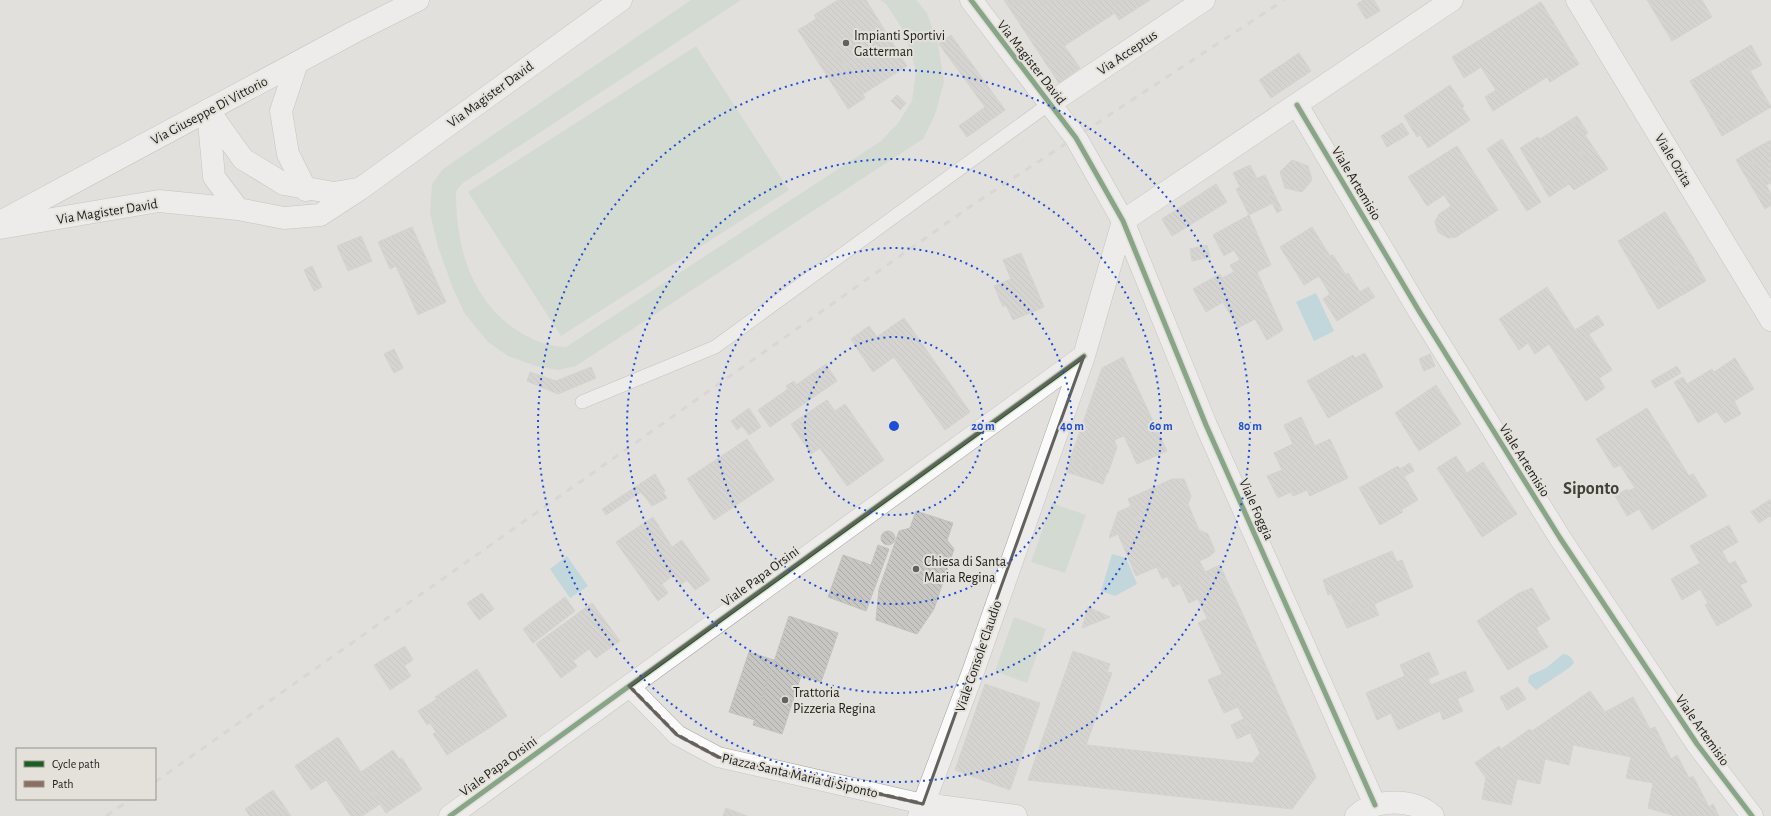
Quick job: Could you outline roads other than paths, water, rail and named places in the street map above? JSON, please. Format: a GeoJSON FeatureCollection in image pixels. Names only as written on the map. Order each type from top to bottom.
{"type":"FeatureCollection","features":[{"type":"Feature","properties":{"kind":"street","name":"Via Giuseppe Di Vittorio"},"geometry":{"type":"LineString","coordinates":[[0,222],[208,110],[418,0]]}},
{"type":"Feature","properties":{"kind":"street","name":"Via Magister David"},"geometry":{"type":"LineString","coordinates":[[0,228],[159,201],[238,209],[284,218],[320,215],[360,189],[621,0]]}},
{"type":"Feature","properties":{"kind":"street","name":"Via Magister David"},"geometry":{"type":"LineString","coordinates":[[971,0],[1076,138],[1123,221]]}},
{"type":"Feature","properties":{"kind":"street","name":"Via Acceptus"},"geometry":{"type":"LineString","coordinates":[[1049,104],[1204,0]]}},
{"type":"Feature","properties":{"kind":"street"},"geometry":{"type":"LineString","coordinates":[[1123,221],[1452,0]]}},
{"type":"Feature","properties":{"kind":"street","name":"Viale Ozita"},"geometry":{"type":"LineString","coordinates":[[1577,0],[1771,320]]}},
{"type":"Feature","properties":{"kind":"street"},"geometry":{"type":"LineString","coordinates":[[297,63],[281,111],[288,154],[306,190]]}},
{"type":"Feature","properties":{"kind":"street","name":"Viale Artemisio"},"geometry":{"type":"LineString","coordinates":[[1296,104],[1419,310],[1560,538],[1697,744],[1752,816]]}},
{"type":"Feature","properties":{"kind":"street"},"geometry":{"type":"LineString","coordinates":[[208,110],[214,177],[238,209]]}},
{"type":"Feature","properties":{"kind":"street","name":"Via Magister David"},"geometry":{"type":"LineString","coordinates":[[208,110],[243,159],[284,184],[306,190],[334,194],[360,189]]}},
{"type":"Feature","properties":{"kind":"street","name":"Viale Console Claudio"},"geometry":{"type":"LineString","coordinates":[[921,810],[973,672],[1084,356],[1123,221]]}},
{"type":"Feature","properties":{"kind":"street","name":"Viale Foggia"},"geometry":{"type":"LineString","coordinates":[[1123,221],[1206,425],[1375,805]]}},
{"type":"Feature","properties":{"kind":"street","name":"Viale Papa Orsini"},"geometry":{"type":"LineString","coordinates":[[450,816],[1084,356]]}},
{"type":"Feature","properties":{"kind":"street","name":"Piazza Santa Maria di Siponto"},"geometry":{"type":"LineString","coordinates":[[629,686],[677,735],[718,757],[921,810]]}},
{"type":"Feature","properties":{"kind":"street"},"geometry":{"type":"LineString","coordinates":[[1356,816],[1375,805],[1394,802],[1414,805],[1433,816]]}},
{"type":"Feature","properties":{"kind":"street"},"geometry":{"type":"LineString","coordinates":[[921,810],[1016,816]]}},
{"type":"Feature","properties":{"kind":"lane"},"geometry":{"type":"LineString","coordinates":[[582,402],[715,347],[1049,104]]}},
{"type":"Feature","properties":{"kind":"water"},"geometry":{"type":"Polygon","coordinates":[[[1316,293],[1334,331],[1314,341],[1296,302],[1316,293]]]}},
{"type":"Feature","properties":{"kind":"water"},"geometry":{"type":"Polygon","coordinates":[[[1112,554],[1126,558],[1137,584],[1115,596],[1101,591],[1112,554]]]}},
{"type":"Feature","properties":{"kind":"water"},"geometry":{"type":"Polygon","coordinates":[[[567,556],[588,586],[570,598],[550,569],[567,556]]]}},
{"type":"Feature","properties":{"kind":"water"},"geometry":{"type":"Polygon","coordinates":[[[1563,654],[1570,657],[1574,663],[1536,690],[1528,682],[1529,676],[1546,668],[1563,654]]]}},
{"type":"Feature","properties":{"kind":"railway"},"geometry":{"type":"LineString","coordinates":[[156,781],[968,208],[1284,0]]}},
{"type":"Feature","properties":{"kind":"railway"},"geometry":{"type":"LineString","coordinates":[[106,816],[130,800]]}},
{"type":"Feature","properties":{"kind":"place","name":"Impianti Sportivi Gatterman"},"geometry":{"type":"Point","coordinates":[846,43]}},
{"type":"Feature","properties":{"kind":"place","name":"Chiesa di Santa Maria Regina"},"geometry":{"type":"Point","coordinates":[916,569]}},
{"type":"Feature","properties":{"kind":"place","name":"Trattoria Pizzeria Regina"},"geometry":{"type":"Point","coordinates":[785,700]}},
{"type":"Feature","properties":{"kind":"district","name":"Siponto"},"geometry":{"type":"Point","coordinates":[1591,488]}}]}
